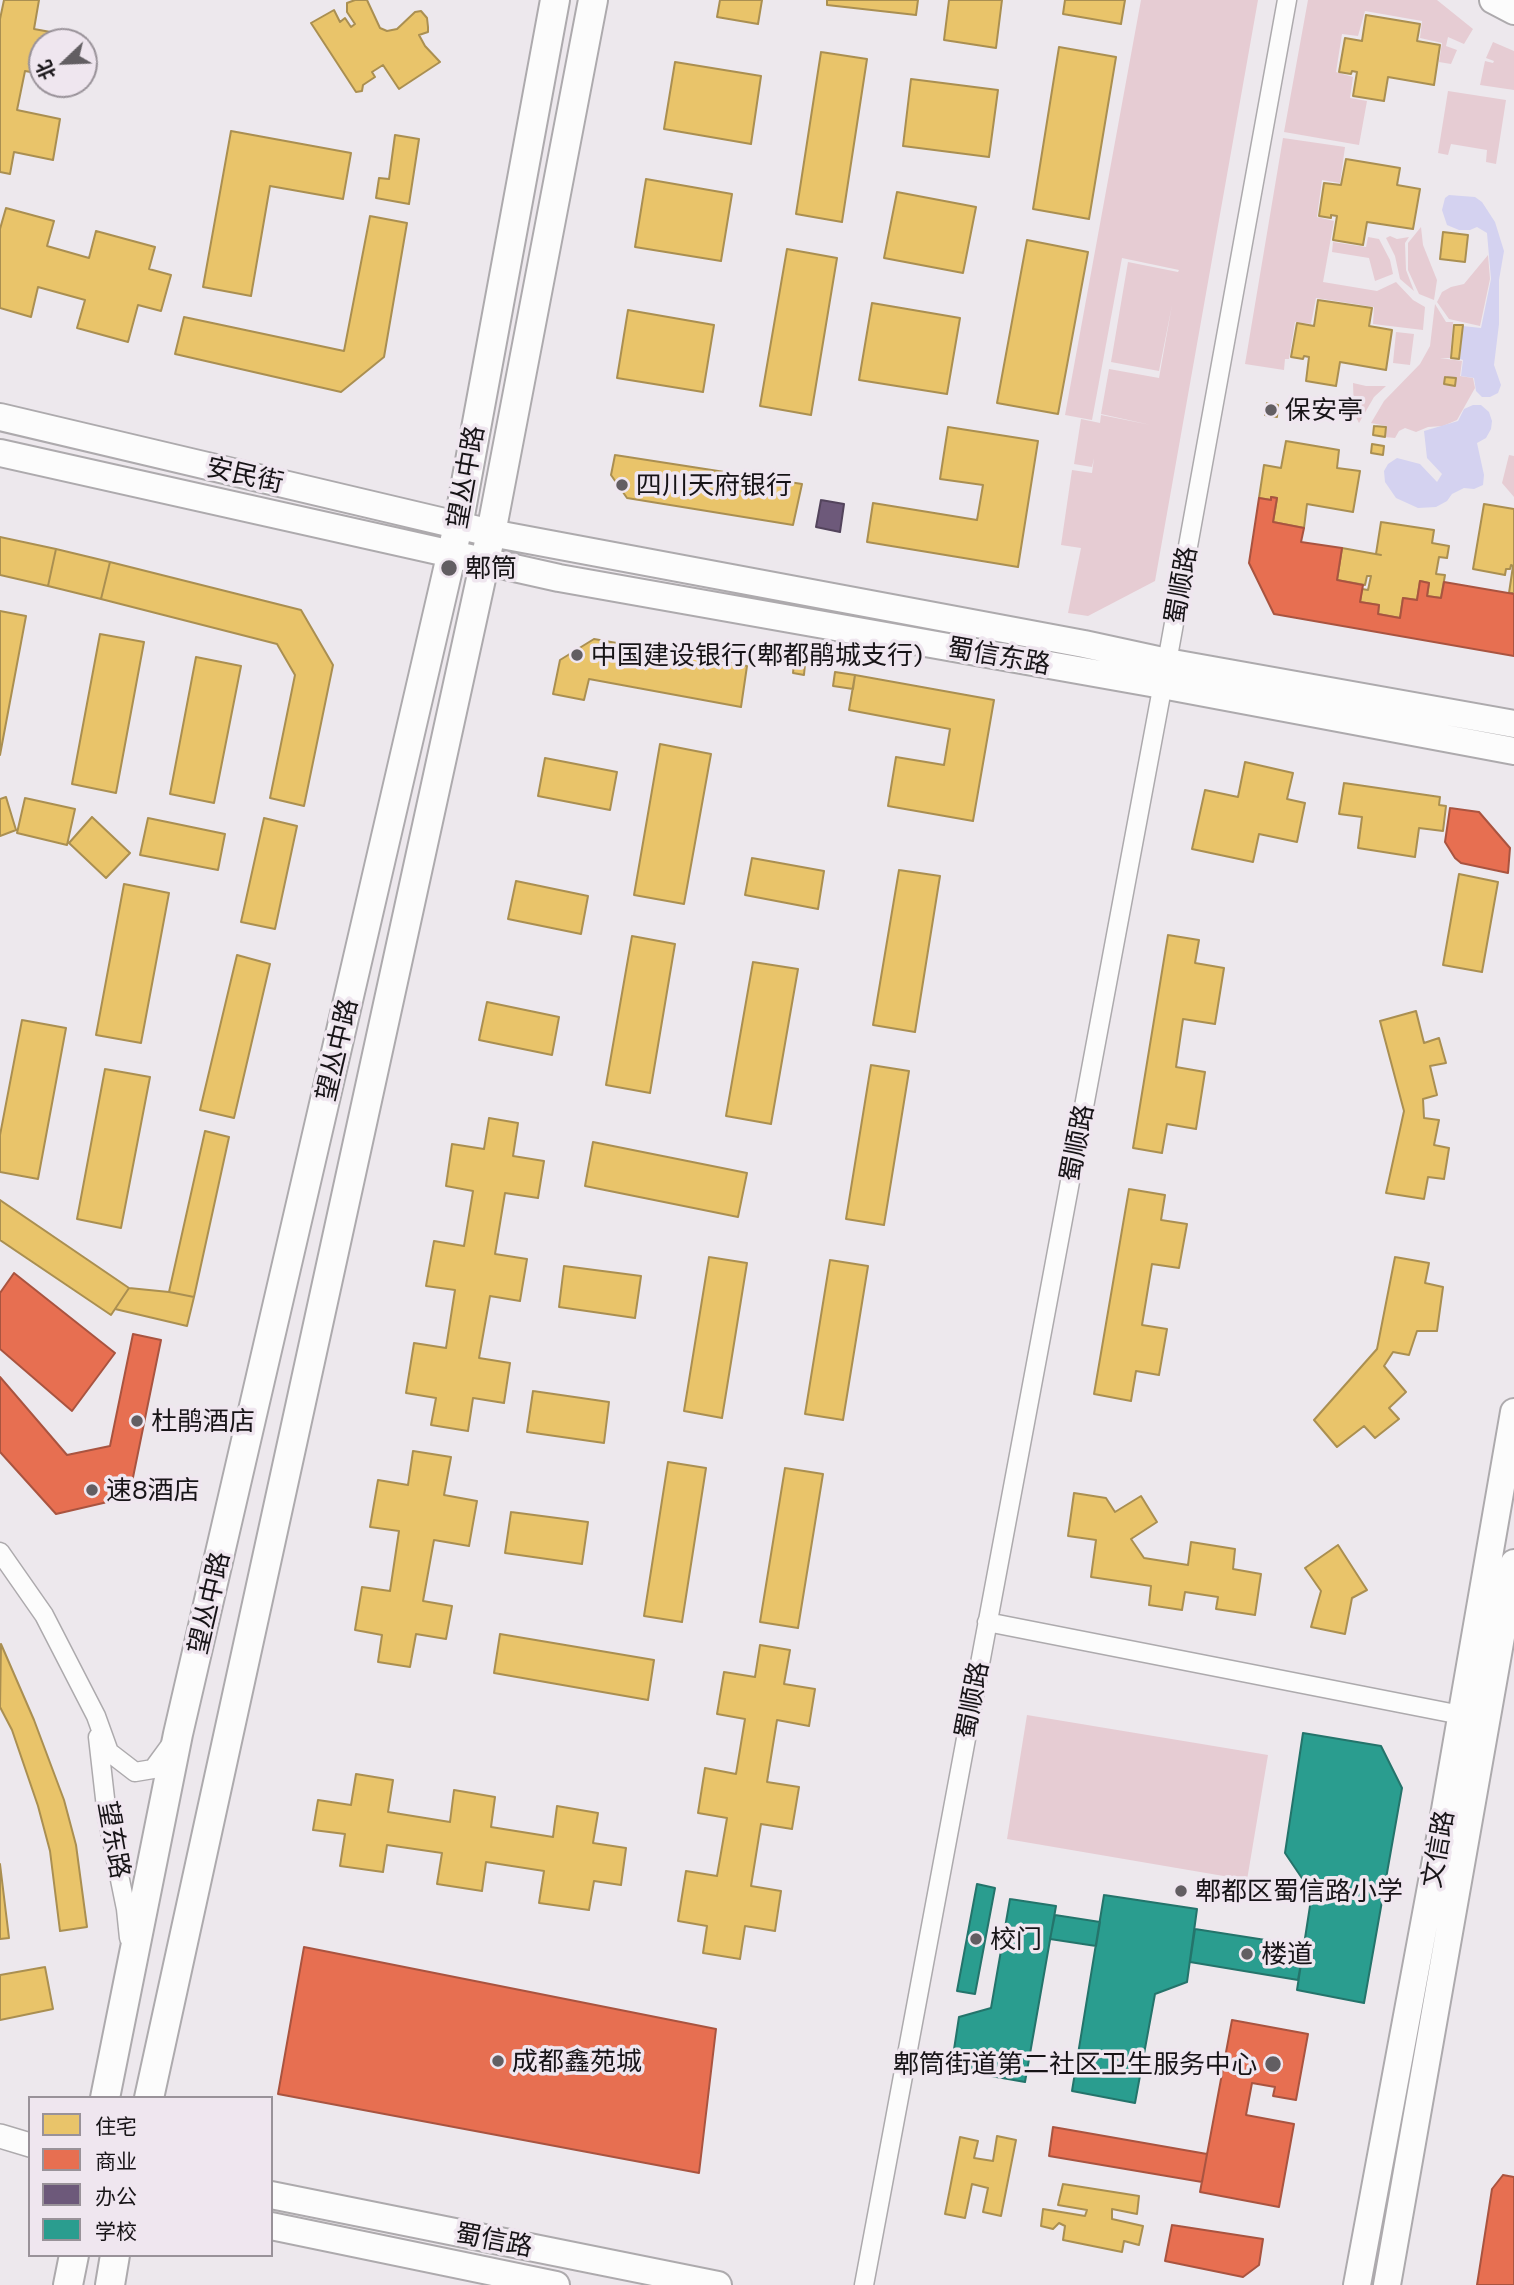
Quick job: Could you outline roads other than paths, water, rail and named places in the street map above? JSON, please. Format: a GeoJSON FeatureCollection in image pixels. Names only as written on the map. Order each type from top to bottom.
{"type":"FeatureCollection","features":[{"type":"Feature","properties":{"kind":"main road","name":"望丛中路"},"geometry":{"type":"LineString","coordinates":[[105,2096],[178,1734],[452,555],[555,0]]}},
{"type":"Feature","properties":{"kind":"main road","name":"望丛中路"},"geometry":{"type":"LineString","coordinates":[[149,2096],[491,533],[593,0]]}},
{"type":"Feature","properties":{"kind":"main road"},"geometry":{"type":"LineString","coordinates":[[1493,0],[1514,11]]}},
{"type":"Feature","properties":{"kind":"main road","name":"安民街"},"geometry":{"type":"LineString","coordinates":[[0,417],[491,533]]}},
{"type":"Feature","properties":{"kind":"main road","name":"安民街"},"geometry":{"type":"LineString","coordinates":[[0,453],[484,562]]}},
{"type":"Feature","properties":{"kind":"main road","name":"蜀信东路"},"geometry":{"type":"LineString","coordinates":[[491,533],[1084,644],[1165,674],[1514,751]]}},
{"type":"Feature","properties":{"kind":"main road","name":"蜀信东路"},"geometry":{"type":"LineString","coordinates":[[484,562],[559,578],[1165,674],[1514,724]]}},
{"type":"Feature","properties":{"kind":"main road","name":"文信路"},"geometry":{"type":"LineString","coordinates":[[1357,2285],[1514,1412]]}},
{"type":"Feature","properties":{"kind":"main road"},"geometry":{"type":"LineString","coordinates":[[1387,2285],[1514,1563]]}},
{"type":"Feature","properties":{"kind":"main road","name":"蜀信路"},"geometry":{"type":"LineString","coordinates":[[273,2195],[718,2285]]}},
{"type":"Feature","properties":{"kind":"main road","name":"蜀信路"},"geometry":{"type":"LineString","coordinates":[[273,2226],[556,2285]]}},
{"type":"Feature","properties":{"kind":"main road"},"geometry":{"type":"LineString","coordinates":[[68,2285],[74,2257]]}},
{"type":"Feature","properties":{"kind":"main road"},"geometry":{"type":"LineString","coordinates":[[110,2285],[116,2257]]}},
{"type":"Feature","properties":{"kind":"street","name":"蜀顺路"},"geometry":{"type":"LineString","coordinates":[[864,2285],[1165,674],[1287,0]]}},
{"type":"Feature","properties":{"kind":"street","name":"望东路"},"geometry":{"type":"LineString","coordinates":[[0,1552],[44,1615],[96,1716],[109,1752],[135,1772],[153,1769],[178,1734]]}},
{"type":"Feature","properties":{"kind":"street"},"geometry":{"type":"LineString","coordinates":[[987,1622],[1461,1715]]}},
{"type":"Feature","properties":{"kind":"street","name":"望东路"},"geometry":{"type":"LineString","coordinates":[[96,1716],[107,1816],[127,1909],[130,1963]]}},
{"type":"Feature","properties":{"kind":"street"},"geometry":{"type":"LineString","coordinates":[[0,2136],[28,2145]]}},
{"type":"Feature","properties":{"kind":"water"},"geometry":{"type":"Polygon","coordinates":[[[1449,195],[1475,197],[1482,202],[1495,222],[1504,251],[1499,280],[1499,324],[1494,365],[1501,385],[1498,393],[1490,397],[1482,397],[1476,391],[1474,378],[1461,376],[1463,360],[1460,359],[1463,326],[1481,328],[1491,279],[1487,233],[1477,227],[1459,230],[1447,225],[1442,210],[1445,198],[1449,195]]]}},
{"type":"Feature","properties":{"kind":"water"},"geometry":{"type":"Polygon","coordinates":[[[1481,405],[1489,412],[1492,421],[1486,438],[1477,443],[1484,475],[1483,485],[1474,489],[1464,488],[1436,507],[1418,508],[1396,498],[1385,482],[1384,471],[1388,464],[1397,458],[1420,464],[1437,482],[1442,474],[1427,458],[1424,431],[1458,421],[1464,409],[1481,405]]]}},
{"type":"Feature","properties":{"kind":"place","name":"保安亭"},"geometry":{"type":"Point","coordinates":[1271,410]}},
{"type":"Feature","properties":{"kind":"place","name":"四川天府银行"},"geometry":{"type":"Point","coordinates":[622,485]}},
{"type":"Feature","properties":{"kind":"place","name":"郫筒"},"geometry":{"type":"Point","coordinates":[449,568]}},
{"type":"Feature","properties":{"kind":"place","name":"中国建设银行(郫都鹃城支行)"},"geometry":{"type":"Point","coordinates":[577,655]}},
{"type":"Feature","properties":{"kind":"place","name":"杜鹃酒店"},"geometry":{"type":"Point","coordinates":[137,1421]}},
{"type":"Feature","properties":{"kind":"place","name":"速8酒店"},"geometry":{"type":"Point","coordinates":[92,1490]}},
{"type":"Feature","properties":{"kind":"place","name":"郫都区蜀信路小学"},"geometry":{"type":"Point","coordinates":[1181,1891]}},
{"type":"Feature","properties":{"kind":"place","name":"校门"},"geometry":{"type":"Point","coordinates":[976,1939]}},
{"type":"Feature","properties":{"kind":"place","name":"楼道"},"geometry":{"type":"Point","coordinates":[1247,1954]}},
{"type":"Feature","properties":{"kind":"place","name":"成都鑫苑城"},"geometry":{"type":"Point","coordinates":[498,2061]}},
{"type":"Feature","properties":{"kind":"place","name":"郫筒街道第二社区卫生服务中心"},"geometry":{"type":"Point","coordinates":[1273,2064]}}]}
